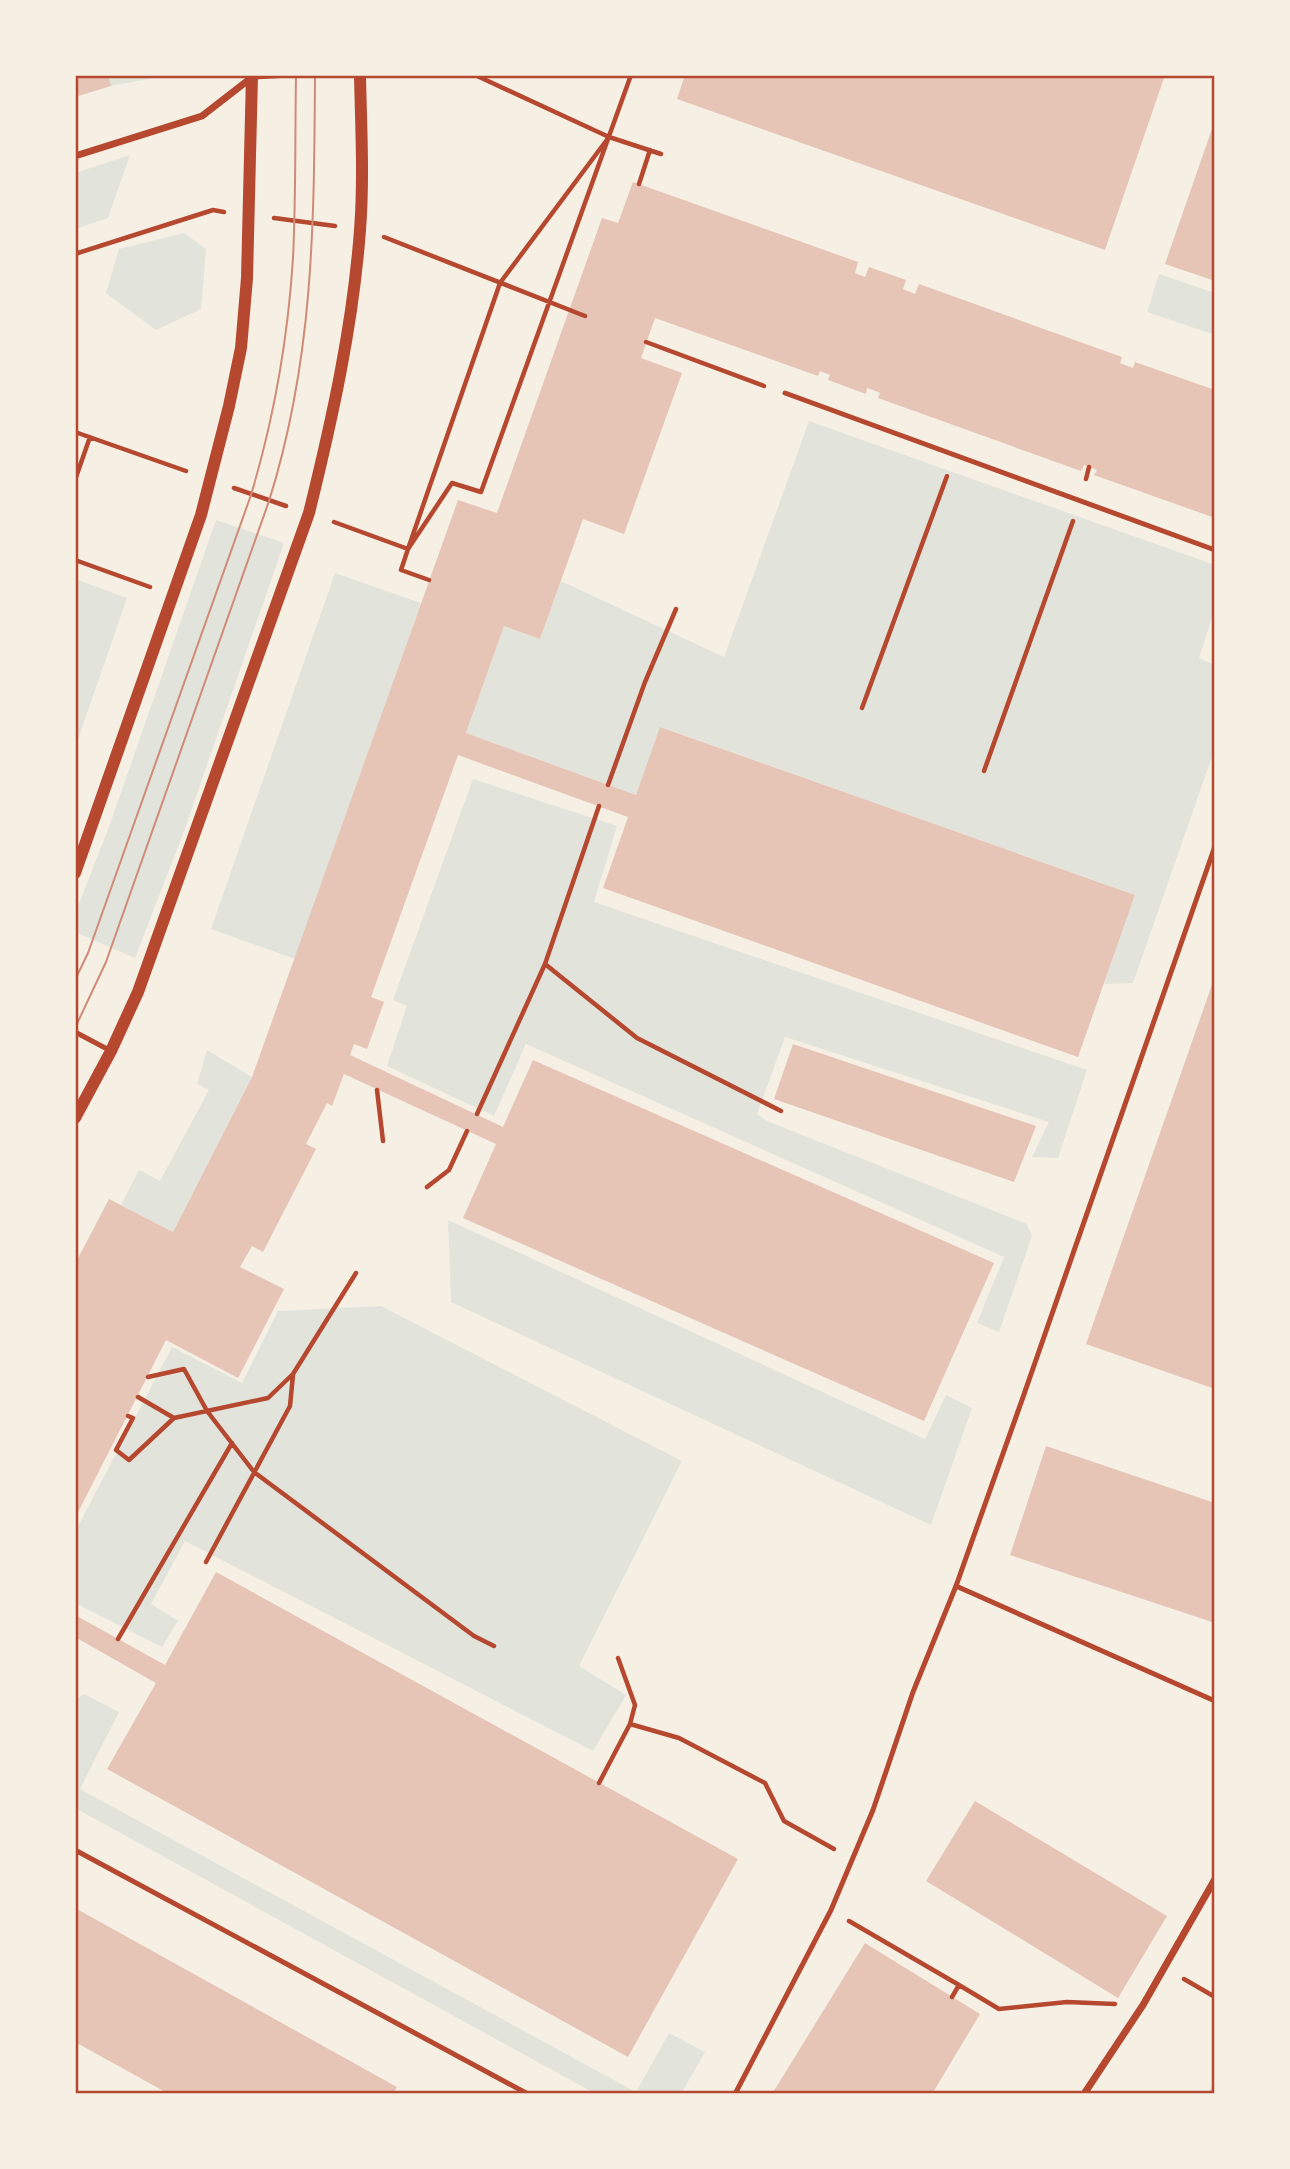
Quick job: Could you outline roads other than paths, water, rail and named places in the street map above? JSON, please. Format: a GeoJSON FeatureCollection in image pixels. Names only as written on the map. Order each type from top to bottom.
{"type":"FeatureCollection","features":[{"type":"Feature","properties":{"kind":"street"},"geometry":{"type":"LineString","coordinates":[[75,1118],[111,1051],[138,992],[309,513],[349,319],[360,229],[360,75]]}},
{"type":"Feature","properties":{"kind":"street"},"geometry":{"type":"LineString","coordinates":[[75,156],[202,116],[252,76]]}},
{"type":"Feature","properties":{"kind":"street"},"geometry":{"type":"LineString","coordinates":[[75,873],[201,515],[241,348],[249,216],[252,76]]}},
{"type":"Feature","properties":{"kind":"street"},"geometry":{"type":"LineString","coordinates":[[1083,2094],[1143,2005],[1215,1879]]}},
{"type":"Feature","properties":{"kind":"lane"},"geometry":{"type":"LineString","coordinates":[[252,76],[290,75]]}},
{"type":"Feature","properties":{"kind":"lane"},"geometry":{"type":"LineString","coordinates":[[785,393],[1215,550]]}},
{"type":"Feature","properties":{"kind":"lane"},"geometry":{"type":"LineString","coordinates":[[735,2094],[831,1910],[873,1810],[913,1692],[956,1586],[1215,846]]}},
{"type":"Feature","properties":{"kind":"lane"},"geometry":{"type":"LineString","coordinates":[[75,1032],[111,1051]]}},
{"type":"Feature","properties":{"kind":"lane"},"geometry":{"type":"LineString","coordinates":[[956,1586],[1215,1701]]}},
{"type":"Feature","properties":{"kind":"lane"},"geometry":{"type":"LineString","coordinates":[[75,1850],[527,2094]]}},
{"type":"Feature","properties":{"kind":"tram line"},"geometry":{"type":"LineString","coordinates":[[75,980],[88,953],[251,495],[267,437],[284,347],[291,288],[295,212],[296,75]]}},
{"type":"Feature","properties":{"kind":"tram line"},"geometry":{"type":"LineString","coordinates":[[75,1028],[106,962],[269,501],[284,448],[295,395],[308,290],[314,184],[315,75]]}}]}
